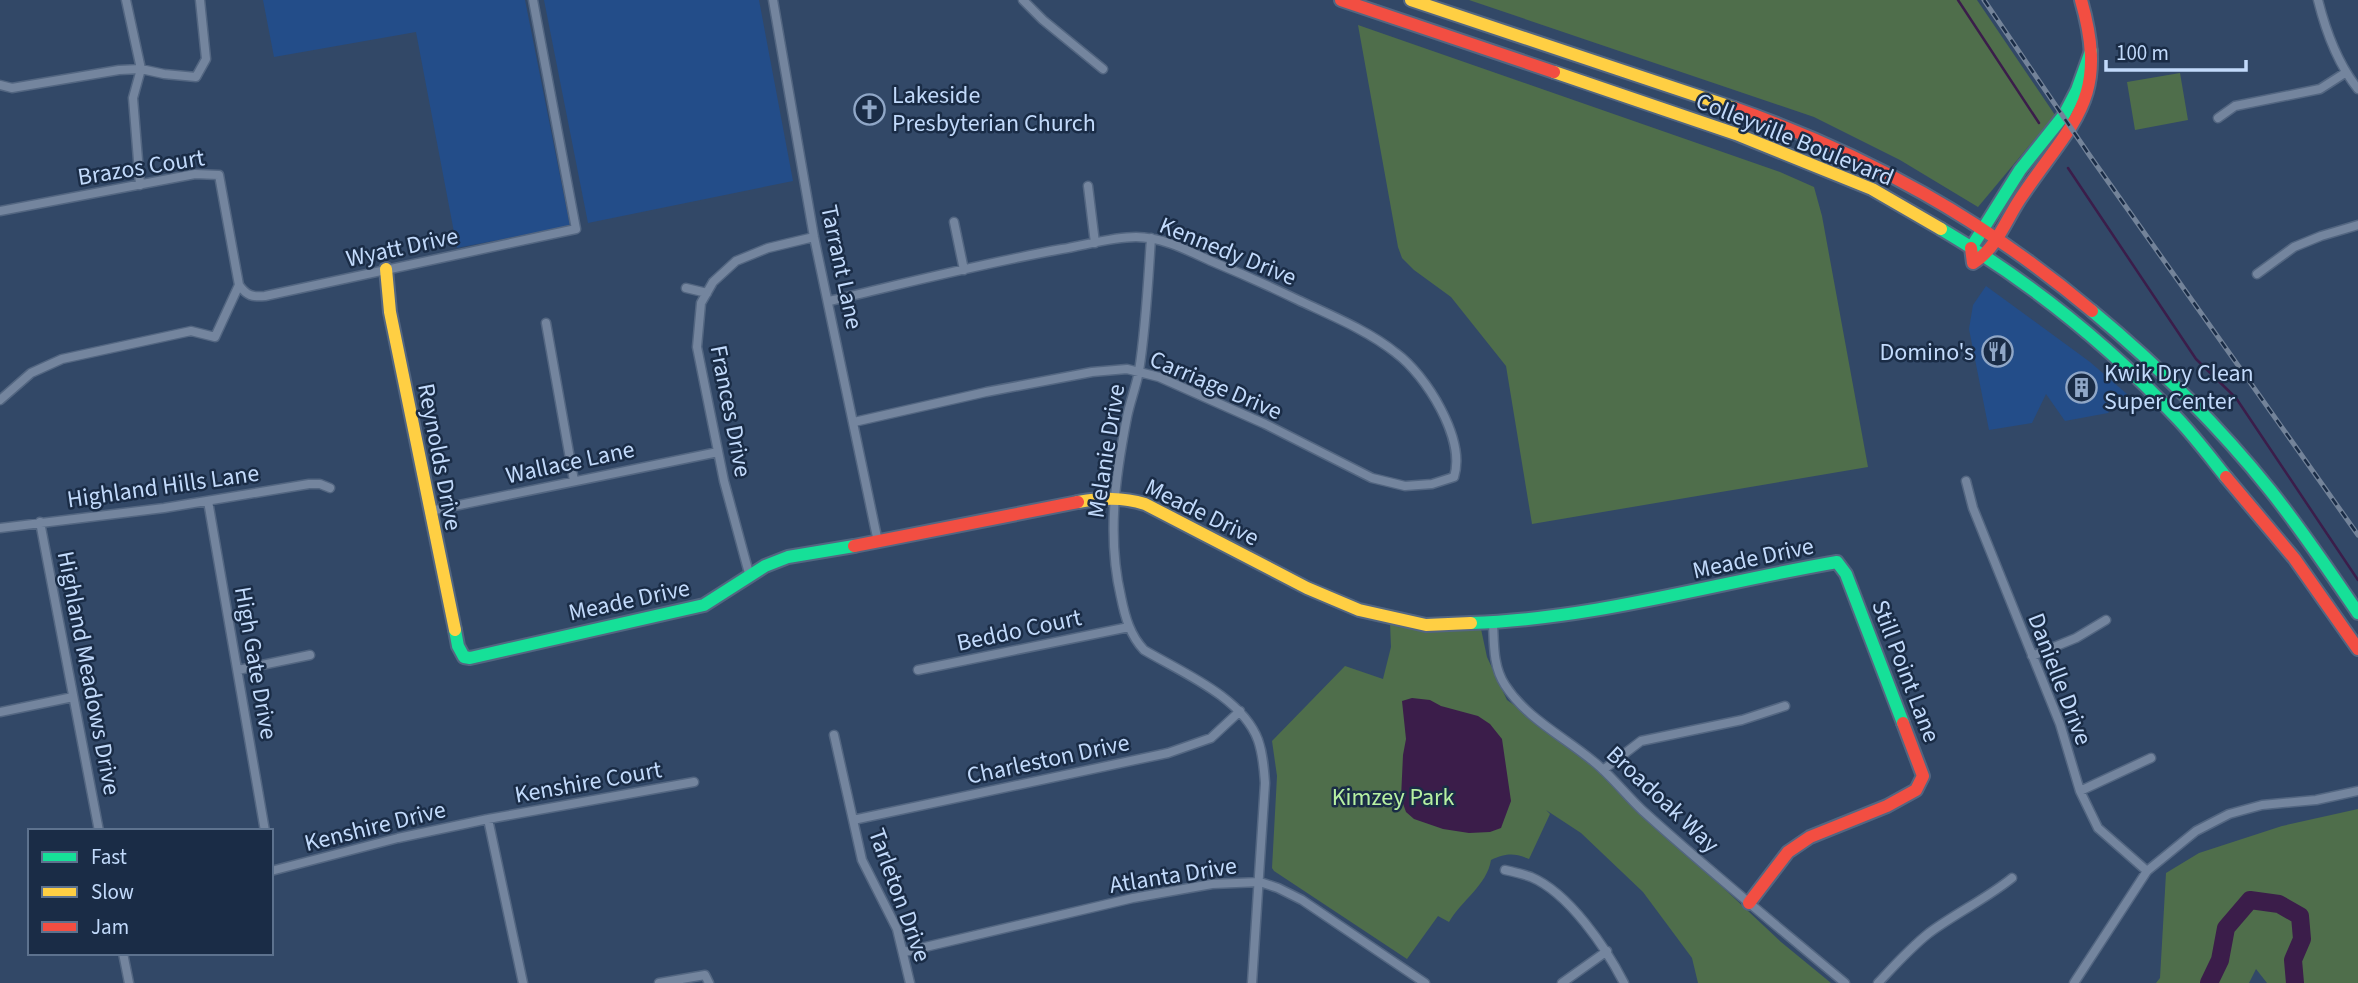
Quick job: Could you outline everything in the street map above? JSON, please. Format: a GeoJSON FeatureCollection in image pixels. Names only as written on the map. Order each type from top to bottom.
{"type":"FeatureCollection","features":[{"type":"Feature","properties":{"kind":"main road","name":"Colleyville Boulevard"},"geometry":{"type":"LineString","coordinates":[[1341,0],[1736,134],[1838,174],[1884,196],[1971,247],[2057,308],[2140,381],[2179,420],[2294,558],[2358,649]]}},
{"type":"Feature","properties":{"kind":"main road","name":"Colleyville Boulevard"},"geometry":{"type":"LineString","coordinates":[[1411,0],[1701,97],[1811,137],[1928,194],[1998,236],[2109,326],[2198,408],[2265,485],[2358,613]]}},
{"type":"Feature","properties":{"kind":"main road"},"geometry":{"type":"LineString","coordinates":[[1983,256],[2085,101],[2094,64],[2088,22],[2081,0]]}},
{"type":"Feature","properties":{"kind":"main road"},"geometry":{"type":"LineString","coordinates":[[1971,247],[2020,170],[2064,115],[2081,81],[2091,51]]}},
{"type":"Feature","properties":{"kind":"main road"},"geometry":{"type":"LineString","coordinates":[[1571,77],[1578,57]]}},
{"type":"Feature","properties":{"kind":"main road","name":"Reynolds Drive"},"geometry":{"type":"LineString","coordinates":[[386,269],[390,312],[460,653]]}},
{"type":"Feature","properties":{"kind":"main road","name":"Meade Drive"},"geometry":{"type":"LineString","coordinates":[[460,653],[470,658],[704,605],[765,566],[788,557],[1100,498],[1145,504],[1307,587],[1359,610],[1426,625],[1493,623],[1654,600],[1826,563],[1837,562],[1846,574]]}},
{"type":"Feature","properties":{"kind":"main road","name":"Still Point Lane"},"geometry":{"type":"LineString","coordinates":[[1749,903],[1788,852],[1835,825],[1887,806],[1916,790],[1921,784],[1922,770],[1846,574]]}},
{"type":"Feature","properties":{"kind":"street"},"geometry":{"type":"LineString","coordinates":[[126,0],[141,69],[133,98],[140,185]]}},
{"type":"Feature","properties":{"kind":"street"},"geometry":{"type":"LineString","coordinates":[[0,85],[12,89],[119,69],[141,69],[196,78],[206,60],[200,0]]}},
{"type":"Feature","properties":{"kind":"street","name":"Wyatt Drive"},"geometry":{"type":"LineString","coordinates":[[239,285],[245,294],[253,297],[265,296],[576,229],[533,0]]}},
{"type":"Feature","properties":{"kind":"street","name":"Tarrant Lane"},"geometry":{"type":"LineString","coordinates":[[773,0],[814,237],[878,542]]}},
{"type":"Feature","properties":{"kind":"street"},"geometry":{"type":"LineString","coordinates":[[1023,0],[1103,69]]}},
{"type":"Feature","properties":{"kind":"street"},"geometry":{"type":"LineString","coordinates":[[2318,0],[2323,22],[2345,73],[2358,89]]}},
{"type":"Feature","properties":{"kind":"street"},"geometry":{"type":"LineString","coordinates":[[2218,118],[2235,106],[2320,89],[2345,73]]}},
{"type":"Feature","properties":{"kind":"street","name":"Brazos Court"},"geometry":{"type":"LineString","coordinates":[[0,211],[195,174],[219,175],[239,285]]}},
{"type":"Feature","properties":{"kind":"street"},"geometry":{"type":"LineString","coordinates":[[1088,186],[1095,243]]}},
{"type":"Feature","properties":{"kind":"street"},"geometry":{"type":"LineString","coordinates":[[954,222],[964,270]]}},
{"type":"Feature","properties":{"kind":"street"},"geometry":{"type":"LineString","coordinates":[[2257,274],[2294,247],[2358,225]]}},
{"type":"Feature","properties":{"kind":"street","name":"Frances Drive"},"geometry":{"type":"LineString","coordinates":[[750,577],[718,452],[697,347],[701,303],[713,282],[736,261],[768,248],[814,237]]}},
{"type":"Feature","properties":{"kind":"street","name":"Kennedy Drive"},"geometry":{"type":"LineString","coordinates":[[829,300],[1095,243],[1133,237],[1151,238],[1186,250],[1342,321],[1395,351],[1425,383]]}},
{"type":"Feature","properties":{"kind":"street","name":"Melanie Drive"},"geometry":{"type":"LineString","coordinates":[[1151,238],[1139,372],[1128,416],[1114,498],[1112,533],[1116,576],[1135,641],[1144,650],[1221,696],[1240,711],[1257,737],[1263,756],[1265,783],[1252,983]]}},
{"type":"Feature","properties":{"kind":"street"},"geometry":{"type":"LineString","coordinates":[[0,400],[31,373],[62,359],[191,331],[215,337],[239,285]]}},
{"type":"Feature","properties":{"kind":"street"},"geometry":{"type":"LineString","coordinates":[[686,288],[707,293]]}},
{"type":"Feature","properties":{"kind":"street"},"geometry":{"type":"LineString","coordinates":[[546,323],[574,481]]}},
{"type":"Feature","properties":{"kind":"street","name":"Carriage Drive"},"geometry":{"type":"LineString","coordinates":[[854,422],[986,392],[1092,372],[1126,369],[1159,377],[1265,424],[1372,478],[1405,485],[1450,480],[1456,471],[1455,452],[1442,410],[1425,383]]}},
{"type":"Feature","properties":{"kind":"street","name":"Wallace Lane"},"geometry":{"type":"LineString","coordinates":[[430,511],[718,452]]}},
{"type":"Feature","properties":{"kind":"street","name":"Danielle Drive"},"geometry":{"type":"LineString","coordinates":[[1966,481],[1973,508],[2060,724],[2080,791],[2098,828],[2147,871]]}},
{"type":"Feature","properties":{"kind":"street","name":"Highland Hills Lane"},"geometry":{"type":"LineString","coordinates":[[0,528],[208,501],[309,484],[330,488]]}},
{"type":"Feature","properties":{"kind":"street","name":"High Gate Drive"},"geometry":{"type":"LineString","coordinates":[[208,501],[265,829]]}},
{"type":"Feature","properties":{"kind":"street","name":"Highland Meadows Drive"},"geometry":{"type":"LineString","coordinates":[[40,522],[99,829]]}},
{"type":"Feature","properties":{"kind":"street"},"geometry":{"type":"LineString","coordinates":[[2032,656],[2076,638],[2106,620]]}},
{"type":"Feature","properties":{"kind":"street","name":"Broadoak Way"},"geometry":{"type":"LineString","coordinates":[[1493,623],[1497,668],[1503,682],[1517,701],[1604,769],[1640,808],[1845,983]]}},
{"type":"Feature","properties":{"kind":"street","name":"Beddo Court"},"geometry":{"type":"LineString","coordinates":[[918,670],[1129,627]]}},
{"type":"Feature","properties":{"kind":"street"},"geometry":{"type":"LineString","coordinates":[[237,670],[310,654]]}},
{"type":"Feature","properties":{"kind":"street"},"geometry":{"type":"LineString","coordinates":[[0,712],[73,697]]}},
{"type":"Feature","properties":{"kind":"street"},"geometry":{"type":"LineString","coordinates":[[1604,769],[1641,741],[1742,720],[1785,706]]}},
{"type":"Feature","properties":{"kind":"street","name":"Charleston Drive"},"geometry":{"type":"LineString","coordinates":[[853,820],[1168,753],[1211,738],[1240,711]]}},
{"type":"Feature","properties":{"kind":"street","name":"Tarleton Drive"},"geometry":{"type":"LineString","coordinates":[[834,735],[862,860],[890,911],[904,952],[910,983]]}},
{"type":"Feature","properties":{"kind":"street"},"geometry":{"type":"LineString","coordinates":[[2080,791],[2151,758]]}},
{"type":"Feature","properties":{"kind":"street","name":"Kenshire Court"},"geometry":{"type":"LineString","coordinates":[[488,819],[694,782]]}},
{"type":"Feature","properties":{"kind":"street"},"geometry":{"type":"LineString","coordinates":[[2074,983],[2147,871],[2196,831],[2229,814],[2262,805],[2316,800],[2358,791]]}},
{"type":"Feature","properties":{"kind":"street"},"geometry":{"type":"LineString","coordinates":[[488,819],[523,983]]}},
{"type":"Feature","properties":{"kind":"street","name":"Kenshire Drive"},"geometry":{"type":"LineString","coordinates":[[273,869],[488,819]]}},
{"type":"Feature","properties":{"kind":"street"},"geometry":{"type":"LineString","coordinates":[[1505,870],[1531,877],[1543,884],[1574,911],[1607,951],[1624,983]]}},
{"type":"Feature","properties":{"kind":"street"},"geometry":{"type":"LineString","coordinates":[[1878,983],[1930,932],[2012,878]]}},
{"type":"Feature","properties":{"kind":"street","name":"Atlanta Drive"},"geometry":{"type":"LineString","coordinates":[[904,952],[1133,898],[1212,884],[1260,883],[1278,888],[1302,900],[1424,983]]}},
{"type":"Feature","properties":{"kind":"street"},"geometry":{"type":"LineString","coordinates":[[1562,983],[1607,951]]}},
{"type":"Feature","properties":{"kind":"street"},"geometry":{"type":"LineString","coordinates":[[123,955],[129,983]]}},
{"type":"Feature","properties":{"kind":"street"},"geometry":{"type":"LineString","coordinates":[[659,983],[707,979]]}},
{"type":"Feature","properties":{"kind":"shaded area"},"geometry":{"type":"Polygon","coordinates":[[[263,0],[525,0],[570,226],[457,248],[416,32],[274,57],[263,0]]]}},
{"type":"Feature","properties":{"kind":"shaded area"},"geometry":{"type":"Polygon","coordinates":[[[544,0],[759,0],[793,181],[588,223],[544,0]]]}},
{"type":"Feature","properties":{"kind":"shaded area"},"geometry":{"type":"Polygon","coordinates":[[[1986,286],[2090,362],[2127,394],[2108,413],[2065,421],[2046,394],[2032,423],[1989,430],[1969,329],[1973,305],[1986,286]]]}},
{"type":"Feature","properties":{"kind":"shaded area"},"geometry":{"type":"Polygon","coordinates":[[[1412,698],[1430,700],[1441,706],[1478,716],[1490,724],[1502,739],[1511,801],[1501,828],[1490,832],[1469,833],[1443,829],[1414,819],[1406,812],[1401,798],[1406,739],[1402,701],[1412,698]]]}},
{"type":"Feature","properties":{"kind":"green space"},"geometry":{"type":"Polygon","coordinates":[[[1469,0],[1977,0],[2055,115],[1978,207],[1900,160],[1814,117],[1469,0]]]}},
{"type":"Feature","properties":{"kind":"green space"},"geometry":{"type":"Polygon","coordinates":[[[1358,25],[1780,172],[1814,187],[1822,216],[1868,467],[1532,524],[1506,366],[1451,297],[1414,270],[1402,258],[1398,247],[1358,25]]]}},
{"type":"Feature","properties":{"kind":"green space"},"geometry":{"type":"Polygon","coordinates":[[[2180,73],[2188,120],[2135,130],[2127,82],[2180,73]]]}},
{"type":"Feature","properties":{"kind":"green space","name":"Kimzey Park"},"geometry":{"type":"Polygon","coordinates":[[[1390,622],[1481,629],[1487,657],[1507,700],[1573,747],[1781,942],[1831,983],[1698,983],[1692,958],[1643,892],[1581,833],[1546,810],[1550,814],[1529,859],[1510,855],[1491,860],[1485,877],[1449,922],[1438,916],[1407,959],[1274,871],[1277,776],[1272,741],[1345,666],[1383,679],[1391,647],[1390,622]]]}},
{"type":"Feature","properties":{"kind":"green space"},"geometry":{"type":"Polygon","coordinates":[[[2358,809],[2358,983],[2267,983],[2256,969],[2249,983],[2156,983],[2160,978],[2166,873],[2199,853],[2282,826],[2358,809]]]}},
{"type":"Feature","properties":{"kind":"waterway"},"geometry":{"type":"LineString","coordinates":[[1958,0],[2039,123]]}},
{"type":"Feature","properties":{"kind":"waterway"},"geometry":{"type":"LineString","coordinates":[[2068,168],[2196,359],[2236,398],[2358,580]]}},
{"type":"Feature","properties":{"kind":"waterway"},"geometry":{"type":"LineString","coordinates":[[2209,983],[2220,960],[2226,928],[2250,900],[2279,904],[2300,916],[2302,939],[2293,960],[2295,983]]}},
{"type":"Feature","properties":{"kind":"railway"},"geometry":{"type":"LineString","coordinates":[[1984,0],[2090,156],[2358,535]]}},
{"type":"Feature","properties":{"kind":"traffic: fast"},"geometry":{"type":"LineString","coordinates":[[1971,248],[2020,170],[2064,115],[2077,90],[2091,51]]}},
{"type":"Feature","properties":{"kind":"traffic: fast"},"geometry":{"type":"LineString","coordinates":[[1941,229],[2036,292],[2124,365],[2178,419],[2226,477]]}},
{"type":"Feature","properties":{"kind":"traffic: fast"},"geometry":{"type":"LineString","coordinates":[[2092,311],[2163,374],[2229,442],[2293,520],[2358,613]]}},
{"type":"Feature","properties":{"kind":"traffic: fast"},"geometry":{"type":"LineString","coordinates":[[455,630],[458,646],[464,657],[470,658],[704,605],[765,566],[788,557],[854,546]]}},
{"type":"Feature","properties":{"kind":"traffic: fast"},"geometry":{"type":"LineString","coordinates":[[1471,623],[1563,615],[1837,562],[1846,574],[1903,723]]}},
{"type":"Feature","properties":{"kind":"traffic: slow"},"geometry":{"type":"LineString","coordinates":[[1411,0],[1734,108]]}},
{"type":"Feature","properties":{"kind":"traffic: slow"},"geometry":{"type":"LineString","coordinates":[[1554,72],[1736,134],[1872,189],[1941,229]]}},
{"type":"Feature","properties":{"kind":"traffic: slow"},"geometry":{"type":"LineString","coordinates":[[386,269],[390,312],[455,630]]}},
{"type":"Feature","properties":{"kind":"traffic: slow"},"geometry":{"type":"LineString","coordinates":[[1078,502],[1112,499],[1145,504],[1307,588],[1359,610],[1426,625],[1471,623]]}},
{"type":"Feature","properties":{"kind":"traffic: jam"},"geometry":{"type":"LineString","coordinates":[[1341,0],[1554,72]]}},
{"type":"Feature","properties":{"kind":"traffic: jam"},"geometry":{"type":"LineString","coordinates":[[1971,248],[1973,263],[1994,242],[2081,108],[2088,87],[2091,63],[2089,34],[2081,0]]}},
{"type":"Feature","properties":{"kind":"traffic: jam"},"geometry":{"type":"LineString","coordinates":[[1734,108],[1831,147],[1923,193],[2009,248],[2092,311]]}},
{"type":"Feature","properties":{"kind":"traffic: jam"},"geometry":{"type":"LineString","coordinates":[[2226,477],[2294,558],[2358,649]]}},
{"type":"Feature","properties":{"kind":"traffic: jam"},"geometry":{"type":"LineString","coordinates":[[854,546],[1078,502]]}},
{"type":"Feature","properties":{"kind":"traffic: jam"},"geometry":{"type":"LineString","coordinates":[[1749,903],[1788,852],[1810,837],[1887,806],[1916,790],[1923,776],[1903,723]]}},
{"type":"Feature","properties":{"kind":"place","name":"Lakeside Presbyterian Church"},"geometry":{"type":"Point","coordinates":[869,109]}},
{"type":"Feature","properties":{"kind":"place","name":"Domino's"},"geometry":{"type":"Point","coordinates":[1997,352]}},
{"type":"Feature","properties":{"kind":"place","name":"Kwik Dry Clean Super Center"},"geometry":{"type":"Point","coordinates":[2081,387]}}]}
